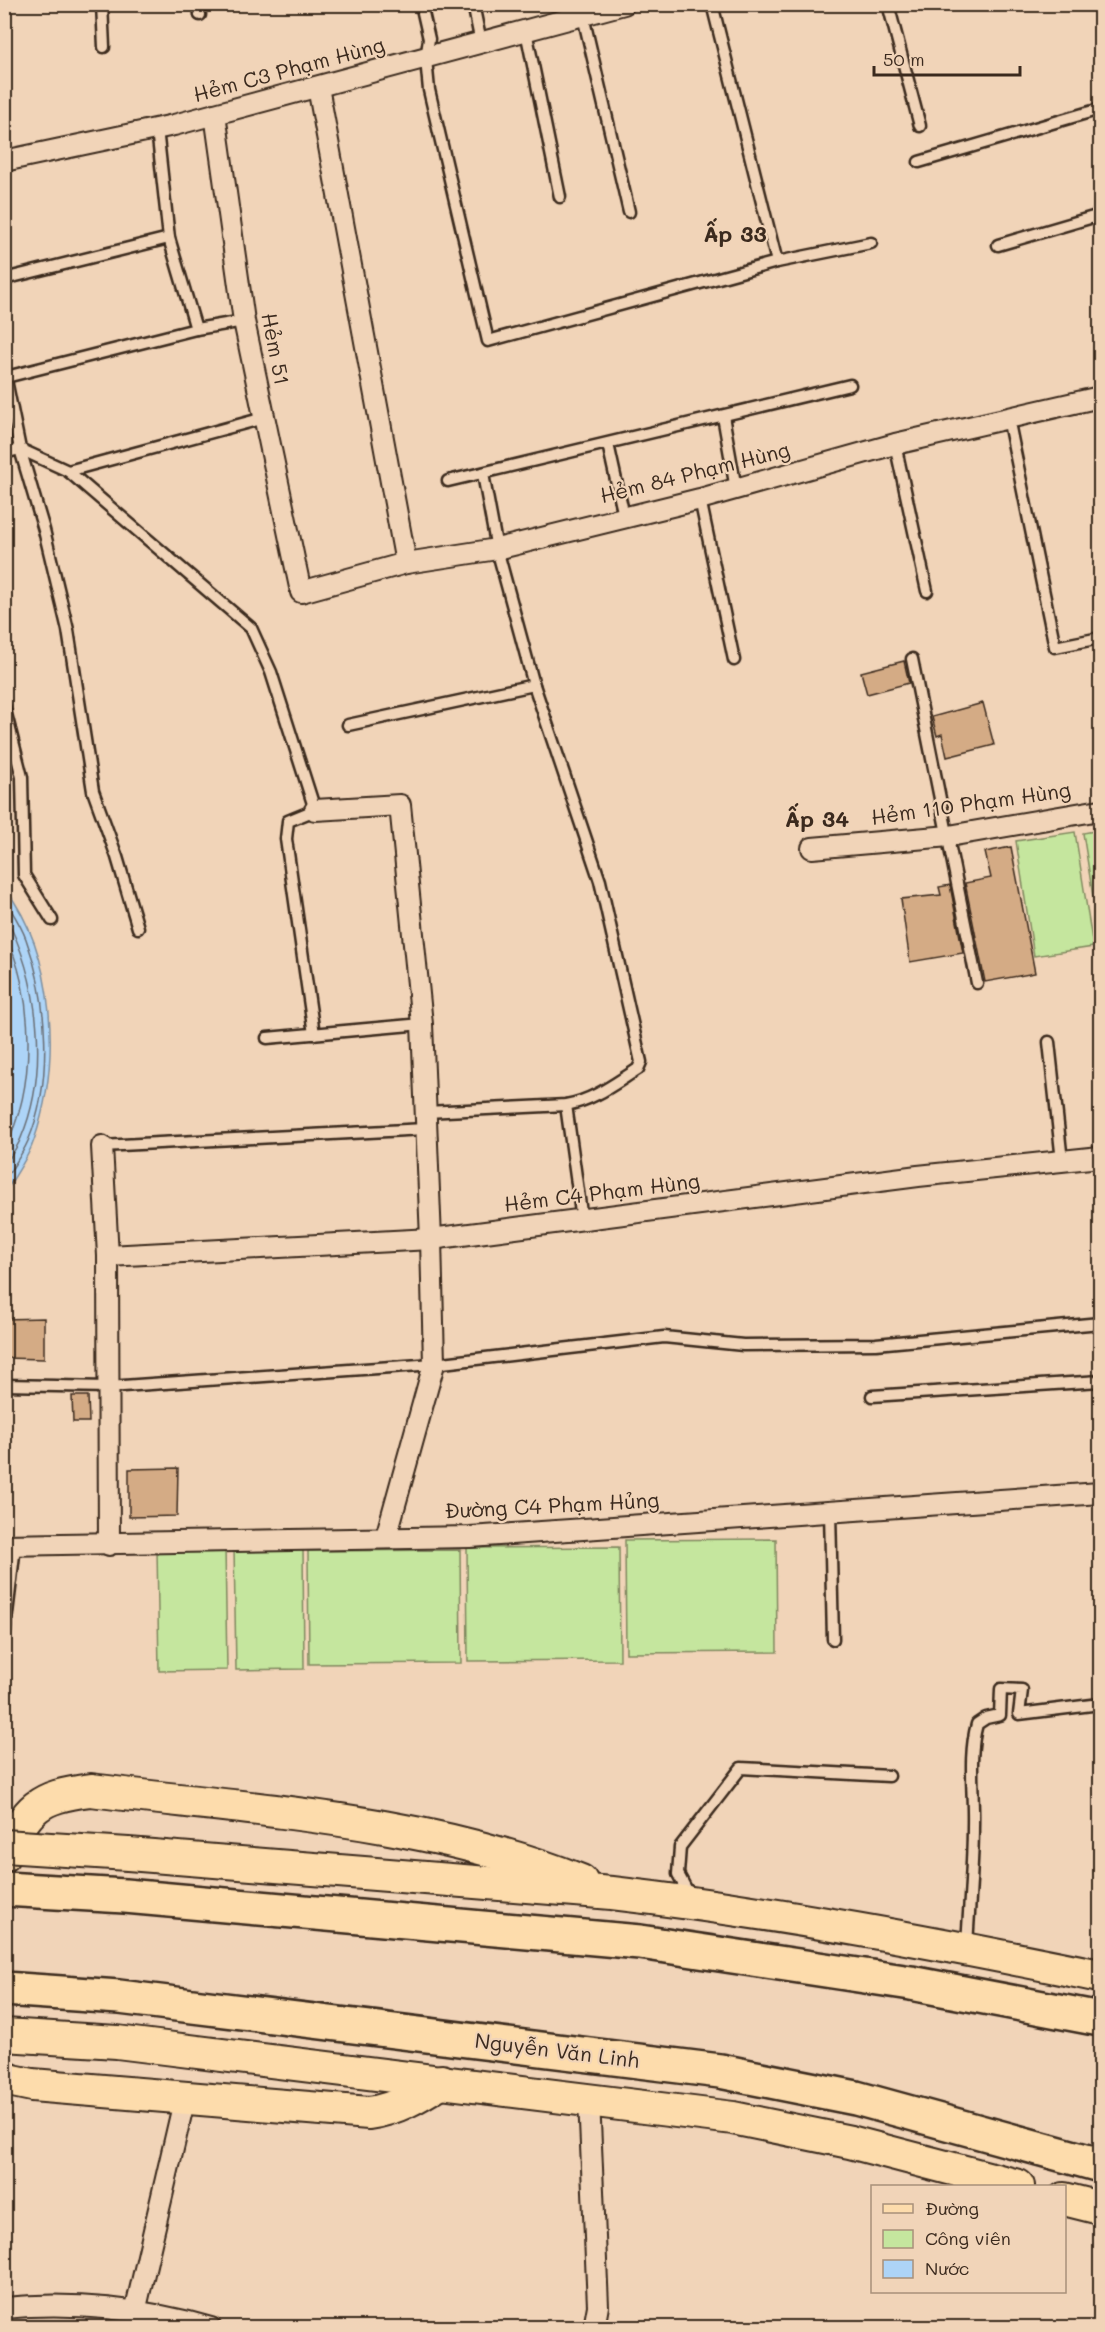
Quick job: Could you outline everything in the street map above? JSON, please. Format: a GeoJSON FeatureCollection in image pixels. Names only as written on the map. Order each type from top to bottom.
{"type":"FeatureCollection","features":[{"type":"Feature","properties":{"kind":"highway"},"geometry":{"type":"LineString","coordinates":[[4,1889],[125,1896],[640,1942],[912,1983],[1101,2019]]}},
{"type":"Feature","properties":{"kind":"highway","name":"Nguyễn Văn Linh"},"geometry":{"type":"LineString","coordinates":[[4,1989],[119,1997],[720,2071],[856,2098],[1101,2165]]}},
{"type":"Feature","properties":{"kind":"main road"},"geometry":{"type":"LineString","coordinates":[[4,1855],[22,1821],[39,1803],[63,1794],[91,1790],[398,1828],[548,1867],[612,1893]]}},
{"type":"Feature","properties":{"kind":"main road"},"geometry":{"type":"LineString","coordinates":[[4,1846],[612,1893],[694,1904],[967,1949],[1101,1976]]}},
{"type":"Feature","properties":{"kind":"main road","name":"Nguyễn Văn Linh"},"geometry":{"type":"LineString","coordinates":[[4,2035],[117,2042],[733,2118],[850,2142],[968,2180],[1004,2185]]}},
{"type":"Feature","properties":{"kind":"main road"},"geometry":{"type":"LineString","coordinates":[[4,2077],[32,2085],[369,2113],[387,2110],[405,2103],[442,2081]]}},
{"type":"Feature","properties":{"kind":"main road"},"geometry":{"type":"LineString","coordinates":[[1066,2199],[1101,2208]]}},
{"type":"Feature","properties":{"kind":"street","name":"Hẻm C3 Phạm Hùng"},"geometry":{"type":"LineString","coordinates":[[4,161],[157,129],[426,59],[624,4]]}},
{"type":"Feature","properties":{"kind":"street"},"geometry":{"type":"LineString","coordinates":[[318,87],[406,563]]}},
{"type":"Feature","properties":{"kind":"street","name":"Hẻm 51"},"geometry":{"type":"LineString","coordinates":[[215,114],[244,321],[301,592]]}},
{"type":"Feature","properties":{"kind":"street","name":"Hẻm 84 Phạm Hùng"},"geometry":{"type":"LineString","coordinates":[[301,592],[406,563],[497,549],[700,499],[895,444],[1101,397]]}},
{"type":"Feature","properties":{"kind":"street"},"geometry":{"type":"LineString","coordinates":[[315,810],[400,805],[422,1024],[434,1364],[386,1537]]}},
{"type":"Feature","properties":{"kind":"street","name":"Hẻm 110 Phạm Hùng"},"geometry":{"type":"LineString","coordinates":[[812,848],[949,836],[1101,810]]}},
{"type":"Feature","properties":{"kind":"street"},"geometry":{"type":"LineString","coordinates":[[102,1146],[108,1256],[109,1545]]}},
{"type":"Feature","properties":{"kind":"street","name":"Hẻm C4 Phạm Hùng"},"geometry":{"type":"LineString","coordinates":[[108,1256],[431,1239],[918,1176],[1101,1157]]}},
{"type":"Feature","properties":{"kind":"street","name":"Đường C4 Phạm Hủng"},"geometry":{"type":"LineString","coordinates":[[10,1546],[470,1537],[1101,1493]]}},
{"type":"Feature","properties":{"kind":"street"},"geometry":{"type":"LineString","coordinates":[[125,2317],[185,2097]]}},
{"type":"Feature","properties":{"kind":"street"},"geometry":{"type":"LineString","coordinates":[[589,2099],[598,2306],[594,2328]]}},
{"type":"Feature","properties":{"kind":"street"},"geometry":{"type":"LineString","coordinates":[[4,2308],[40,2304],[211,2328]]}},
{"type":"Feature","properties":{"kind":"lane"},"geometry":{"type":"LineString","coordinates":[[102,4],[104,47]]}},
{"type":"Feature","properties":{"kind":"lane"},"geometry":{"type":"LineString","coordinates":[[421,4],[429,39],[426,59],[429,90],[488,341],[777,262],[871,243]]}},
{"type":"Feature","properties":{"kind":"lane"},"geometry":{"type":"LineString","coordinates":[[473,4],[482,43]]}},
{"type":"Feature","properties":{"kind":"lane"},"geometry":{"type":"LineString","coordinates":[[712,4],[777,262]]}},
{"type":"Feature","properties":{"kind":"lane"},"geometry":{"type":"LineString","coordinates":[[888,4],[920,126]]}},
{"type":"Feature","properties":{"kind":"lane"},"geometry":{"type":"LineString","coordinates":[[583,16],[629,212]]}},
{"type":"Feature","properties":{"kind":"lane"},"geometry":{"type":"LineString","coordinates":[[526,31],[560,197]]}},
{"type":"Feature","properties":{"kind":"lane"},"geometry":{"type":"LineString","coordinates":[[919,162],[1101,109]]}},
{"type":"Feature","properties":{"kind":"lane"},"geometry":{"type":"LineString","coordinates":[[157,129],[169,238],[195,328]]}},
{"type":"Feature","properties":{"kind":"lane"},"geometry":{"type":"LineString","coordinates":[[998,245],[1101,215]]}},
{"type":"Feature","properties":{"kind":"lane"},"geometry":{"type":"LineString","coordinates":[[4,279],[169,238]]}},
{"type":"Feature","properties":{"kind":"lane"},"geometry":{"type":"LineString","coordinates":[[138,928],[117,857],[93,790],[68,630],[44,530],[20,449],[5,374],[195,328],[244,321]]}},
{"type":"Feature","properties":{"kind":"lane"},"geometry":{"type":"LineString","coordinates":[[448,481],[850,385]]}},
{"type":"Feature","properties":{"kind":"lane"},"geometry":{"type":"LineString","coordinates":[[723,416],[736,489]]}},
{"type":"Feature","properties":{"kind":"lane"},"geometry":{"type":"LineString","coordinates":[[68,471],[264,418]]}},
{"type":"Feature","properties":{"kind":"lane"},"geometry":{"type":"LineString","coordinates":[[1008,418],[1055,647],[1101,638]]}},
{"type":"Feature","properties":{"kind":"lane"},"geometry":{"type":"LineString","coordinates":[[608,444],[624,516]]}},
{"type":"Feature","properties":{"kind":"lane"},"geometry":{"type":"LineString","coordinates":[[895,444],[927,591]]}},
{"type":"Feature","properties":{"kind":"lane"},"geometry":{"type":"LineString","coordinates":[[4,453],[20,449],[68,471],[251,628],[271,672],[315,810],[288,821],[286,839],[314,1034]]}},
{"type":"Feature","properties":{"kind":"lane"},"geometry":{"type":"LineString","coordinates":[[102,1146],[425,1121],[566,1105],[596,1097],[638,1069],[641,1062],[600,881],[534,685],[497,549],[483,474]]}},
{"type":"Feature","properties":{"kind":"lane"},"geometry":{"type":"LineString","coordinates":[[700,499],[734,660]]}},
{"type":"Feature","properties":{"kind":"lane"},"geometry":{"type":"LineString","coordinates":[[912,659],[977,983]]}},
{"type":"Feature","properties":{"kind":"lane"},"geometry":{"type":"LineString","coordinates":[[348,725],[534,685]]}},
{"type":"Feature","properties":{"kind":"lane"},"geometry":{"type":"LineString","coordinates":[[4,706],[22,777],[24,875],[52,920]]}},
{"type":"Feature","properties":{"kind":"lane"},"geometry":{"type":"LineString","coordinates":[[267,1038],[422,1024]]}},
{"type":"Feature","properties":{"kind":"lane"},"geometry":{"type":"LineString","coordinates":[[1049,1042],[1062,1161]]}},
{"type":"Feature","properties":{"kind":"lane"},"geometry":{"type":"LineString","coordinates":[[566,1105],[582,1220]]}},
{"type":"Feature","properties":{"kind":"lane"},"geometry":{"type":"LineString","coordinates":[[4,1385],[109,1387],[434,1364],[664,1337],[743,1345],[876,1344],[1101,1323]]}},
{"type":"Feature","properties":{"kind":"lane"},"geometry":{"type":"LineString","coordinates":[[872,1396],[1101,1382]]}},
{"type":"Feature","properties":{"kind":"lane"},"geometry":{"type":"LineString","coordinates":[[830,1512],[832,1640]]}},
{"type":"Feature","properties":{"kind":"lane"},"geometry":{"type":"LineString","coordinates":[[4,1639],[10,1546]]}},
{"type":"Feature","properties":{"kind":"lane"},"geometry":{"type":"LineString","coordinates":[[967,1949],[973,1826],[972,1779],[977,1724],[986,1718],[1000,1715],[1001,1689],[1022,1690],[1020,1714],[1101,1704]]}},
{"type":"Feature","properties":{"kind":"lane"},"geometry":{"type":"LineString","coordinates":[[694,1904],[678,1874],[680,1847],[741,1768],[889,1776]]}},
{"type":"Feature","properties":{"kind":"green space"},"geometry":{"type":"Polygon","coordinates":[[[1100,830],[1100,941],[1083,833],[1100,830]]]}},
{"type":"Feature","properties":{"kind":"green space"},"geometry":{"type":"Polygon","coordinates":[[[1075,832],[1093,947],[1034,956],[1016,841],[1075,832]]]}},
{"type":"Feature","properties":{"kind":"green space"},"geometry":{"type":"Polygon","coordinates":[[[776,1539],[777,1652],[626,1653],[625,1540],[776,1539]]]}},
{"type":"Feature","properties":{"kind":"green space"},"geometry":{"type":"Polygon","coordinates":[[[234,1546],[303,1546],[304,1669],[236,1670],[234,1546]]]}},
{"type":"Feature","properties":{"kind":"green space"},"geometry":{"type":"Polygon","coordinates":[[[225,1547],[227,1670],[159,1671],[157,1548],[225,1547]]]}},
{"type":"Feature","properties":{"kind":"green space"},"geometry":{"type":"Polygon","coordinates":[[[619,1547],[620,1660],[468,1661],[467,1548],[619,1547]]]}},
{"type":"Feature","properties":{"kind":"green space"},"geometry":{"type":"Polygon","coordinates":[[[460,1550],[461,1663],[309,1664],[308,1551],[460,1550]]]}},
{"type":"Feature","properties":{"kind":"water"},"geometry":{"type":"Polygon","coordinates":[[[5,888],[22,915],[35,945],[44,977],[49,1010],[50,1044],[43,1110],[34,1140],[25,1161],[5,1193],[5,888]]]}},
{"type":"Feature","properties":{"kind":"building"},"geometry":{"type":"Polygon","coordinates":[[[904,661],[909,683],[867,694],[861,672],[904,661]]]}},
{"type":"Feature","properties":{"kind":"building"},"geometry":{"type":"Polygon","coordinates":[[[983,703],[994,745],[947,757],[942,734],[937,736],[932,717],[983,703]]]}},
{"type":"Feature","properties":{"kind":"building"},"geometry":{"type":"Polygon","coordinates":[[[1011,847],[1035,973],[985,982],[965,883],[991,878],[985,852],[1011,847]]]}},
{"type":"Feature","properties":{"kind":"building"},"geometry":{"type":"Polygon","coordinates":[[[950,885],[963,953],[910,962],[901,899],[941,895],[939,887],[950,885]]]}},
{"type":"Feature","properties":{"kind":"building"},"geometry":{"type":"Polygon","coordinates":[[[44,1318],[44,1359],[4,1358],[4,1319],[44,1318]]]}},
{"type":"Feature","properties":{"kind":"building"},"geometry":{"type":"Polygon","coordinates":[[[72,1396],[88,1396],[89,1422],[73,1422],[72,1396]]]}},
{"type":"Feature","properties":{"kind":"building"},"geometry":{"type":"Polygon","coordinates":[[[178,1468],[177,1516],[129,1517],[129,1469],[178,1468]]]}},
{"type":"Feature","properties":{"kind":"district","name":"Ấp 33"},"geometry":{"type":"Point","coordinates":[735,234]}},
{"type":"Feature","properties":{"kind":"district","name":"Ấp 34"},"geometry":{"type":"Point","coordinates":[817,819]}}]}
